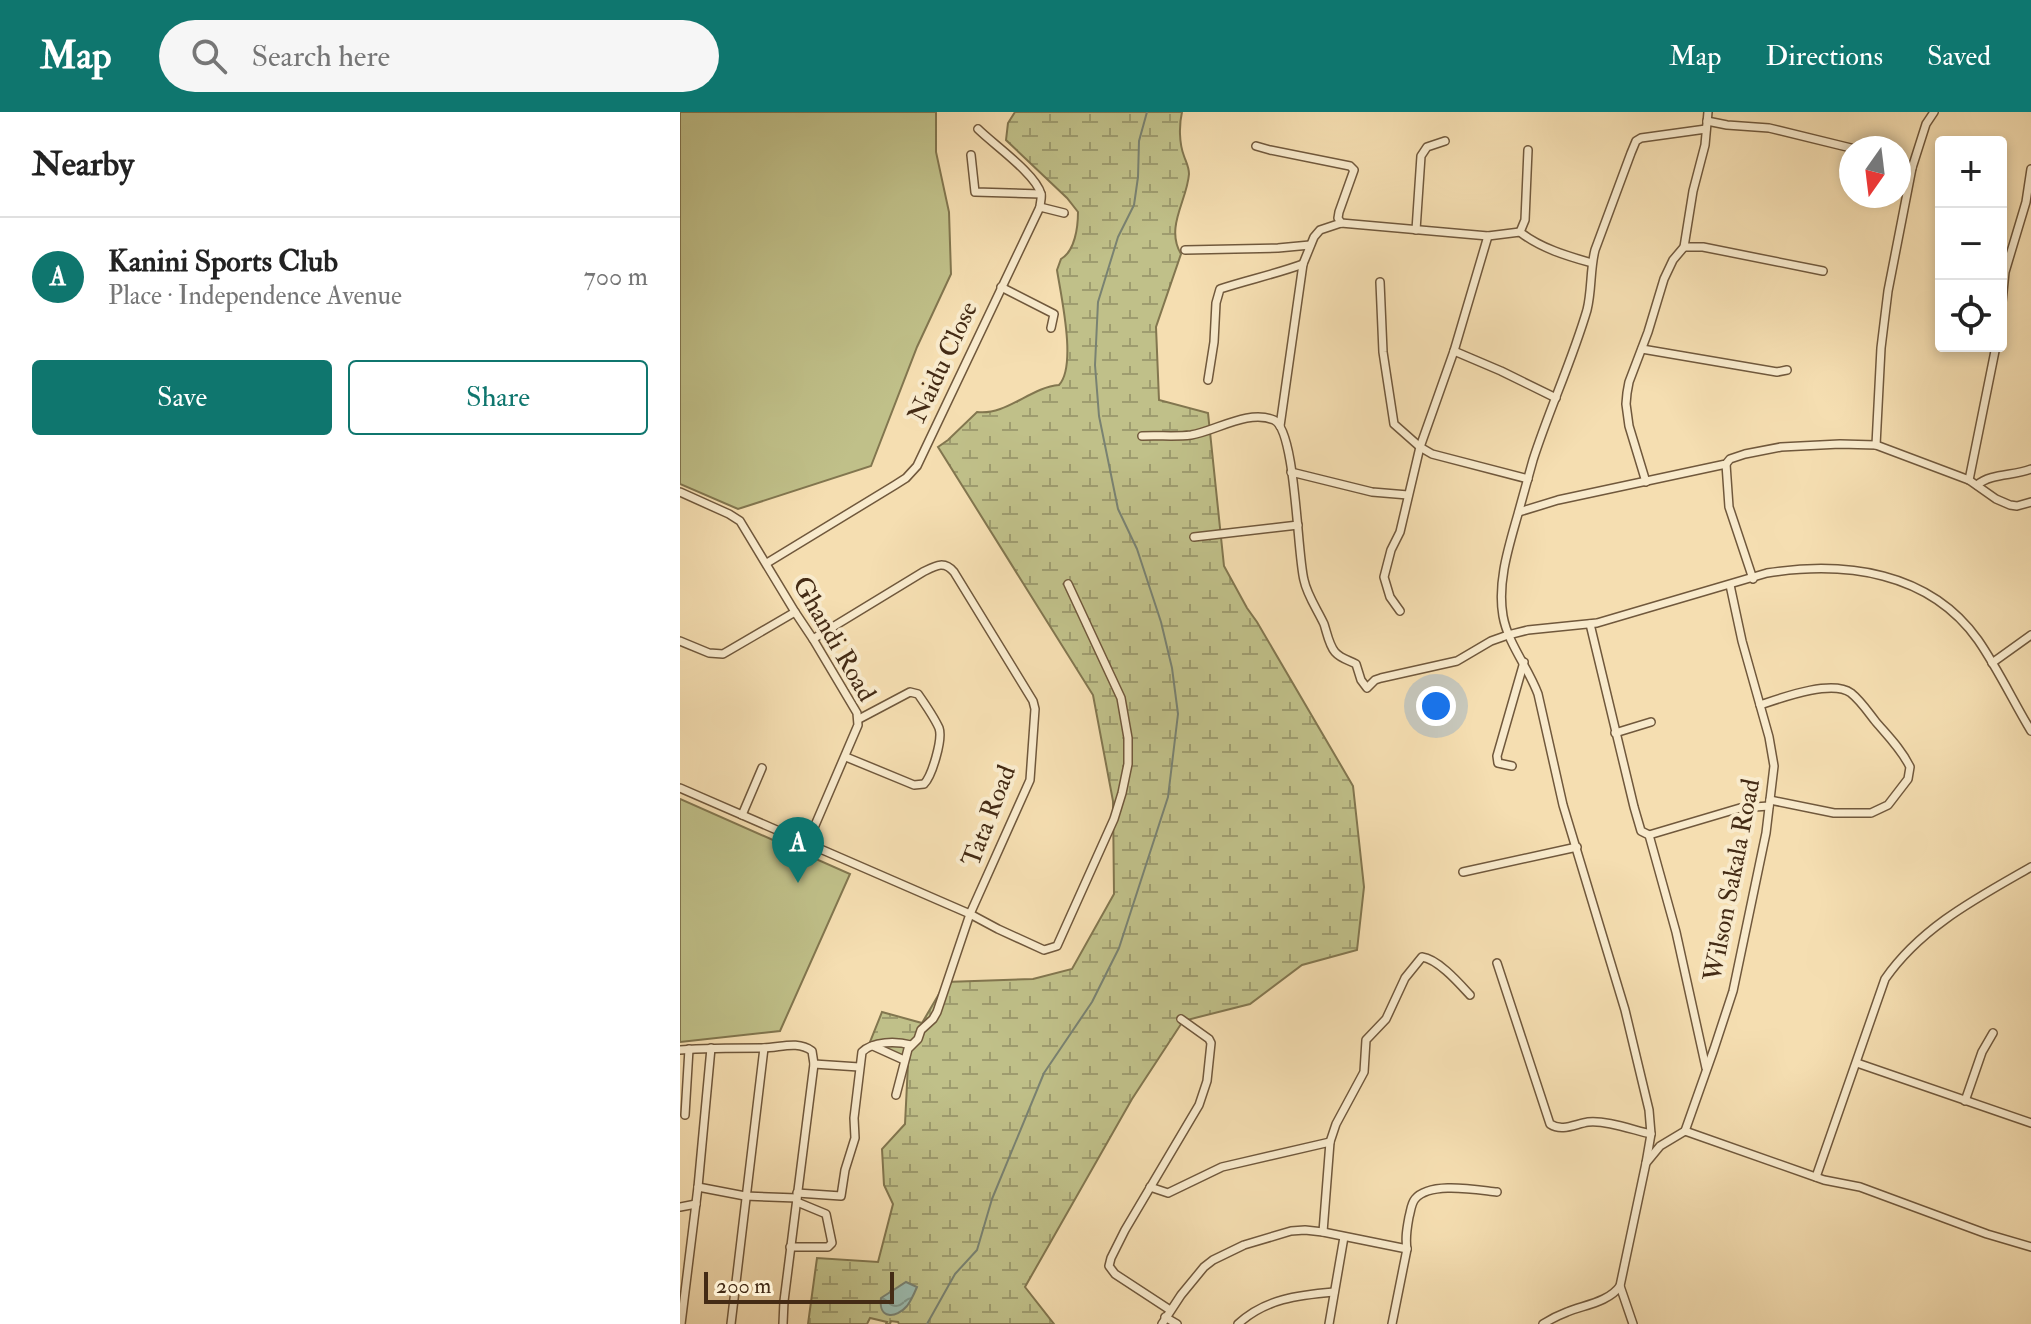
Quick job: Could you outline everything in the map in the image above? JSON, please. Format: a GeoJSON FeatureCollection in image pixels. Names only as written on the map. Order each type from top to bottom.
{"type":"FeatureCollection","features":[{"type":"Feature","properties":{"kind":"street"},"geometry":{"type":"LineString","coordinates":[[1876,445],[1883,322],[1888,291],[1912,168],[1926,124],[1934,112]]}},
{"type":"Feature","properties":{"kind":"street"},"geometry":{"type":"LineString","coordinates":[[1633,1324],[1620,1286],[1651,1134],[1649,1110],[1635,1051],[1563,805],[1538,694],[1508,635],[1502,613],[1502,579],[1528,479],[1587,309],[1592,263],[1636,141],[1707,121],[1769,128],[1839,145]]}},
{"type":"Feature","properties":{"kind":"street"},"geometry":{"type":"LineString","coordinates":[[1646,482],[1629,426],[1626,404],[1629,382],[1664,279],[1673,260],[1684,247],[1707,121]]}},
{"type":"Feature","properties":{"kind":"street"},"geometry":{"type":"LineString","coordinates":[[978,129],[1023,169],[1041,194]]}},
{"type":"Feature","properties":{"kind":"street"},"geometry":{"type":"LineString","coordinates":[[1416,230],[1421,156],[1427,147],[1445,141]]}},
{"type":"Feature","properties":{"kind":"street"},"geometry":{"type":"LineString","coordinates":[[1256,146],[1350,166],[1354,170],[1339,212],[1341,223]]}},
{"type":"Feature","properties":{"kind":"street"},"geometry":{"type":"LineString","coordinates":[[1520,232],[1525,220],[1528,150]]}},
{"type":"Feature","properties":{"kind":"street"},"geometry":{"type":"LineString","coordinates":[[971,155],[975,192],[1041,194]]}},
{"type":"Feature","properties":{"kind":"street"},"geometry":{"type":"LineString","coordinates":[[2004,280],[2026,202],[2031,169]]}},
{"type":"Feature","properties":{"kind":"street","name":"Naidu Close"},"geometry":{"type":"LineString","coordinates":[[767,563],[912,472],[1040,207],[1041,194]]}},
{"type":"Feature","properties":{"kind":"street"},"geometry":{"type":"LineString","coordinates":[[1040,207],[1064,213]]}},
{"type":"Feature","properties":{"kind":"street"},"geometry":{"type":"LineString","coordinates":[[1280,426],[1303,264],[1320,230],[1341,223],[1488,236],[1520,232],[1562,254],[1592,263]]}},
{"type":"Feature","properties":{"kind":"street"},"geometry":{"type":"LineString","coordinates":[[1400,611],[1390,597],[1384,577],[1391,550],[1400,532],[1420,447],[1454,351],[1488,236]]}},
{"type":"Feature","properties":{"kind":"street"},"geometry":{"type":"LineString","coordinates":[[1185,250],[1310,245]]}},
{"type":"Feature","properties":{"kind":"street"},"geometry":{"type":"LineString","coordinates":[[1684,247],[1703,247],[1823,271]]}},
{"type":"Feature","properties":{"kind":"street"},"geometry":{"type":"LineString","coordinates":[[1208,380],[1220,289],[1303,264]]}},
{"type":"Feature","properties":{"kind":"street"},"geometry":{"type":"LineString","coordinates":[[1380,282],[1383,352],[1394,424],[1420,447],[1443,457],[1528,479]]}},
{"type":"Feature","properties":{"kind":"street"},"geometry":{"type":"LineString","coordinates":[[1001,287],[1054,314],[1051,328]]}},
{"type":"Feature","properties":{"kind":"street"},"geometry":{"type":"LineString","coordinates":[[1642,349],[1777,372],[1787,370]]}},
{"type":"Feature","properties":{"kind":"street"},"geometry":{"type":"LineString","coordinates":[[1454,351],[1556,398]]}},
{"type":"Feature","properties":{"kind":"street"},"geometry":{"type":"LineString","coordinates":[[1973,483],[1995,352]]}},
{"type":"Feature","properties":{"kind":"street"},"geometry":{"type":"LineString","coordinates":[[1142,436],[1192,435],[1243,419],[1274,420],[1280,426],[1291,472],[1304,583],[1333,649],[1341,658],[1356,664],[1367,688],[1381,678],[1457,661],[1508,635],[1590,624],[1767,573],[1811,569],[1863,571],[1889,577],[1942,603],[1977,638],[2031,731]]}},
{"type":"Feature","properties":{"kind":"street"},"geometry":{"type":"LineString","coordinates":[[1519,512],[1558,500],[1726,464],[1730,459],[1745,454],[1781,447],[1840,444],[1876,445],[1973,483],[2010,505],[2031,502]]}},
{"type":"Feature","properties":{"kind":"street"},"geometry":{"type":"LineString","coordinates":[[1726,464],[1729,507],[1753,579]]}},
{"type":"Feature","properties":{"kind":"street"},"geometry":{"type":"LineString","coordinates":[[1973,483],[2031,469]]}},
{"type":"Feature","properties":{"kind":"street"},"geometry":{"type":"LineString","coordinates":[[1291,472],[1372,492],[1408,495]]}},
{"type":"Feature","properties":{"kind":"street","name":"Ghandi Road"},"geometry":{"type":"LineString","coordinates":[[680,492],[736,518],[767,563],[859,719],[846,757],[807,844]]}},
{"type":"Feature","properties":{"kind":"street"},"geometry":{"type":"LineString","coordinates":[[1194,537],[1298,525]]}},
{"type":"Feature","properties":{"kind":"street","name":"Tata Road"},"geometry":{"type":"LineString","coordinates":[[813,639],[923,572],[941,564],[946,565],[954,572],[1035,709],[1030,780],[970,914],[937,1012],[921,1030],[904,1060],[896,1095]]}},
{"type":"Feature","properties":{"kind":"street"},"geometry":{"type":"LineString","coordinates":[[680,788],[970,914],[1044,950],[1057,946],[1114,819],[1128,764],[1128,738],[1121,698],[1068,584]]}},
{"type":"Feature","properties":{"kind":"street","name":"Wilson Sakala Road"},"geometry":{"type":"LineString","coordinates":[[1685,1131],[1733,991],[1760,862],[1774,766],[1730,585]]}},
{"type":"Feature","properties":{"kind":"street"},"geometry":{"type":"LineString","coordinates":[[680,641],[709,653],[727,652],[795,612]]}},
{"type":"Feature","properties":{"kind":"street"},"geometry":{"type":"LineString","coordinates":[[1590,624],[1641,831],[1649,835],[1740,808],[1770,803],[1834,813],[1871,813],[1888,805],[1908,779],[1910,767],[1906,759],[1849,692],[1832,687],[1760,705]]}},
{"type":"Feature","properties":{"kind":"street"},"geometry":{"type":"LineString","coordinates":[[1992,663],[2031,635]]}},
{"type":"Feature","properties":{"kind":"street"},"geometry":{"type":"LineString","coordinates":[[1512,766],[1498,763],[1497,756],[1524,662]]}},
{"type":"Feature","properties":{"kind":"street"},"geometry":{"type":"LineString","coordinates":[[846,757],[914,785],[924,784],[931,776],[940,738],[939,729],[918,694],[910,692],[859,719]]}},
{"type":"Feature","properties":{"kind":"street"},"geometry":{"type":"LineString","coordinates":[[1615,733],[1651,722]]}},
{"type":"Feature","properties":{"kind":"street"},"geometry":{"type":"LineString","coordinates":[[742,815],[762,768]]}},
{"type":"Feature","properties":{"kind":"street"},"geometry":{"type":"LineString","coordinates":[[1649,835],[1676,932],[1706,1068]]}},
{"type":"Feature","properties":{"kind":"street"},"geometry":{"type":"LineString","coordinates":[[1463,872],[1577,847]]}},
{"type":"Feature","properties":{"kind":"street"},"geometry":{"type":"LineString","coordinates":[[1816,1177],[1885,979],[1904,954],[1944,920],[2031,867]]}},
{"type":"Feature","properties":{"kind":"street"},"geometry":{"type":"LineString","coordinates":[[1323,1232],[1330,1142],[1338,1118],[1364,1072],[1366,1040],[1386,1019],[1405,978],[1420,958],[1429,958],[1470,995]]}},
{"type":"Feature","properties":{"kind":"street"},"geometry":{"type":"LineString","coordinates":[[1497,963],[1550,1124],[1561,1128],[1597,1122],[1651,1134]]}},
{"type":"Feature","properties":{"kind":"street"},"geometry":{"type":"LineString","coordinates":[[1177,1324],[1109,1266],[1125,1230],[1199,1105],[1207,1081],[1211,1043],[1181,1019]]}},
{"type":"Feature","properties":{"kind":"street"},"geometry":{"type":"LineString","coordinates":[[1965,1101],[1982,1052],[1993,1033]]}},
{"type":"Feature","properties":{"kind":"street"},"geometry":{"type":"LineString","coordinates":[[698,1187],[745,1196],[841,1196],[855,1138],[853,1122],[863,1049],[896,1042],[911,1045]]}},
{"type":"Feature","properties":{"kind":"street"},"geometry":{"type":"LineString","coordinates":[[680,1050],[786,1045],[802,1046],[812,1051],[814,1064],[783,1324]]}},
{"type":"Feature","properties":{"kind":"street"},"geometry":{"type":"LineString","coordinates":[[872,1046],[904,1060]]}},
{"type":"Feature","properties":{"kind":"street"},"geometry":{"type":"LineString","coordinates":[[681,1320],[711,1048]]}},
{"type":"Feature","properties":{"kind":"street"},"geometry":{"type":"LineString","coordinates":[[731,1324],[764,1048]]}},
{"type":"Feature","properties":{"kind":"street"},"geometry":{"type":"LineString","coordinates":[[685,1115],[689,1049]]}},
{"type":"Feature","properties":{"kind":"street"},"geometry":{"type":"LineString","coordinates":[[1857,1063],[2031,1123]]}},
{"type":"Feature","properties":{"kind":"street"},"geometry":{"type":"LineString","coordinates":[[814,1064],[859,1067]]}},
{"type":"Feature","properties":{"kind":"street"},"geometry":{"type":"LineString","coordinates":[[1646,1163],[1660,1146],[1685,1131],[1824,1180],[1860,1187],[2031,1247]]}},
{"type":"Feature","properties":{"kind":"street"},"geometry":{"type":"LineString","coordinates":[[1150,1187],[1168,1193],[1230,1164],[1330,1142]]}},
{"type":"Feature","properties":{"kind":"street"},"geometry":{"type":"LineString","coordinates":[[1392,1324],[1407,1249],[1412,1202],[1425,1192],[1446,1188],[1497,1192]]}},
{"type":"Feature","properties":{"kind":"street"},"geometry":{"type":"LineString","coordinates":[[790,1247],[830,1247],[832,1243],[826,1214],[797,1197]]}},
{"type":"Feature","properties":{"kind":"street"},"geometry":{"type":"LineString","coordinates":[[680,1207],[696,1204]]}},
{"type":"Feature","properties":{"kind":"street"},"geometry":{"type":"LineString","coordinates":[[1166,1317],[1204,1267],[1228,1252],[1291,1231],[1323,1232],[1407,1249]]}},
{"type":"Feature","properties":{"kind":"street"},"geometry":{"type":"LineString","coordinates":[[1329,1324],[1344,1237]]}},
{"type":"Feature","properties":{"kind":"street"},"geometry":{"type":"LineString","coordinates":[[1543,1324],[1609,1296],[1620,1286]]}},
{"type":"Feature","properties":{"kind":"street"},"geometry":{"type":"LineString","coordinates":[[1238,1324],[1252,1312],[1277,1301],[1334,1292]]}},
{"type":"Feature","properties":{"kind":"green space"},"geometry":{"type":"Polygon","coordinates":[[[680,112],[936,112],[936,152],[949,212],[951,274],[917,347],[871,466],[738,509],[680,484],[680,112]]]}},
{"type":"Feature","properties":{"kind":"green space"},"geometry":{"type":"Polygon","coordinates":[[[1015,112],[1182,112],[1180,140],[1189,174],[1175,234],[1181,254],[1156,327],[1159,400],[1208,413],[1224,566],[1353,786],[1364,887],[1357,950],[1302,965],[1250,1004],[1183,1021],[1132,1099],[1025,1287],[1054,1324],[899,1324],[891,1321],[886,1324],[870,1318],[867,1324],[808,1324],[817,1258],[878,1262],[893,1204],[884,1185],[882,1149],[905,1124],[908,1064],[868,1047],[882,1012],[922,1023],[946,982],[1033,979],[1072,969],[1114,894],[1113,801],[1093,695],[938,447],[977,412],[998,410],[1038,391],[1059,385],[1067,363],[1066,330],[1057,270],[1061,259],[1073,245],[1078,212],[1006,140],[1008,123],[1015,112]]]}},
{"type":"Feature","properties":{"kind":"green space"},"geometry":{"type":"Polygon","coordinates":[[[680,799],[850,874],[780,1031],[680,1042],[680,799]]]}},
{"type":"Feature","properties":{"kind":"water"},"geometry":{"type":"Polygon","coordinates":[[[906,1282],[917,1287],[908,1304],[893,1315],[885,1313],[881,1298],[906,1282]]]}},
{"type":"Feature","properties":{"kind":"waterway"},"geometry":{"type":"LineString","coordinates":[[927,1324],[955,1274],[977,1250],[992,1199],[1044,1073],[1092,1002],[1119,948],[1168,797],[1178,714],[1172,668],[1161,622],[1137,549],[1118,509],[1099,416],[1095,365],[1098,302],[1118,237],[1134,205],[1139,141],[1147,112]]}},
{"type":"Feature","properties":{"kind":"place","name":"Kanini Sports Club"},"geometry":{"type":"Point","coordinates":[798,883]}}]}
